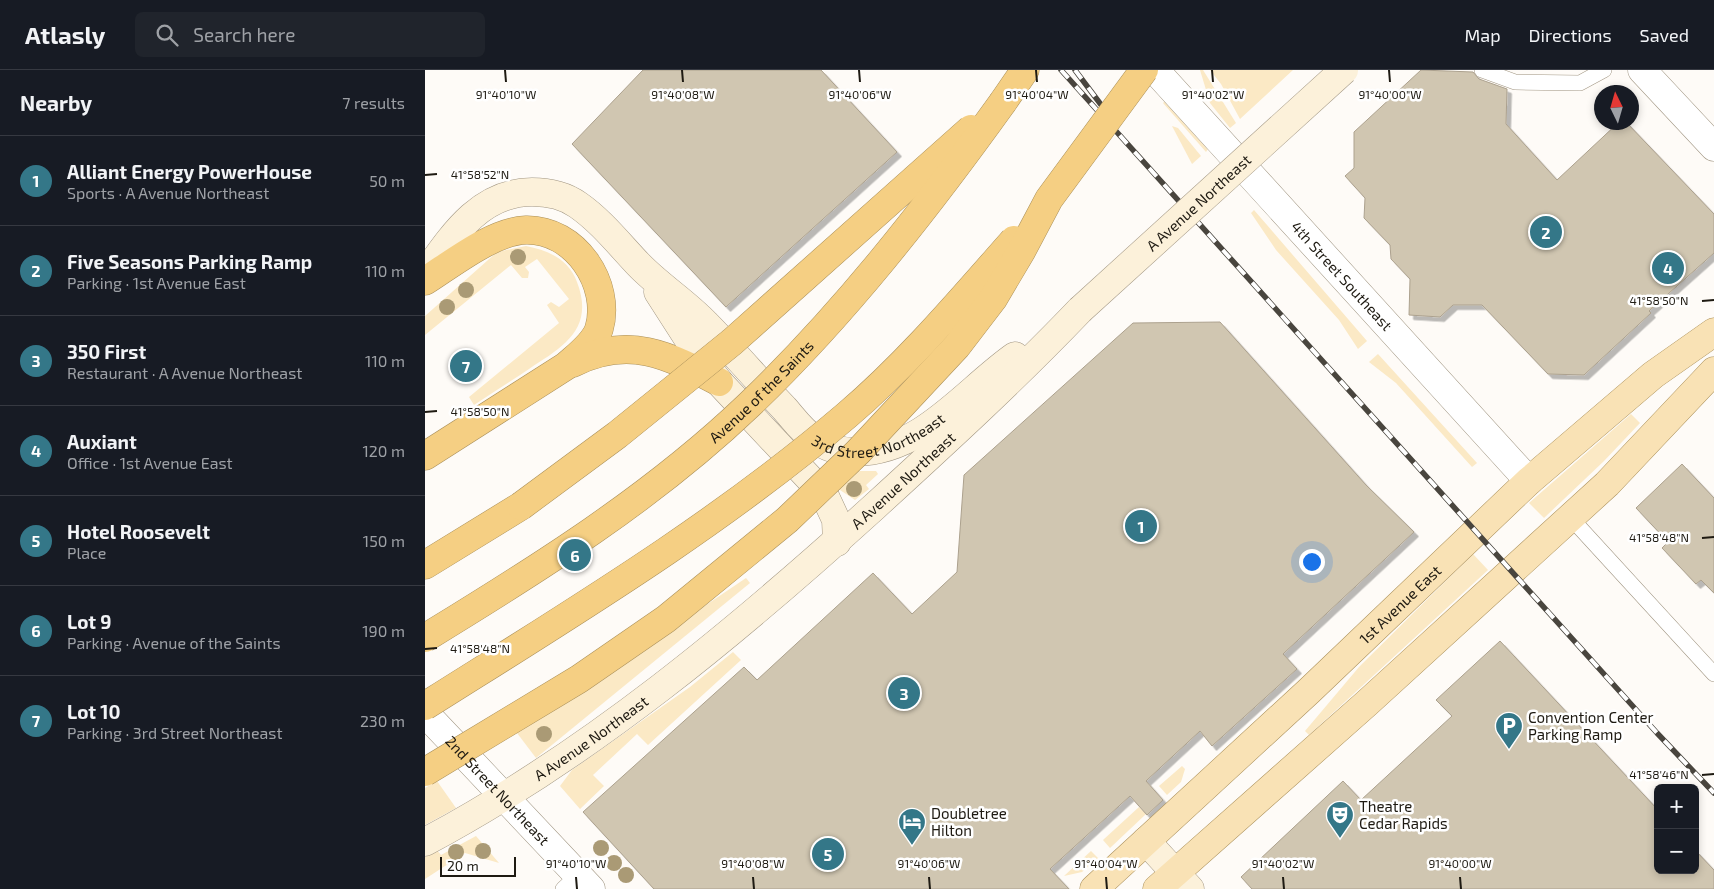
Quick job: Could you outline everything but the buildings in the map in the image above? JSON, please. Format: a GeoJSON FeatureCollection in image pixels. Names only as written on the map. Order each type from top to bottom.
{"type":"FeatureCollection","features":[{"type":"Feature","properties":{"kind":"highway","name":"Avenue of the Saints"},"geometry":{"type":"LineString","coordinates":[[425,638],[539,566],[626,506],[748,406],[799,354],[913,223],[1025,70]]}},
{"type":"Feature","properties":{"kind":"highway"},"geometry":{"type":"LineString","coordinates":[[425,706],[578,610],[723,512],[847,415],[914,352],[1049,199],[1145,70]]}},
{"type":"Feature","properties":{"kind":"highway"},"geometry":{"type":"LineString","coordinates":[[425,565],[521,506],[655,405],[798,285],[937,158],[1003,102]]}},
{"type":"Feature","properties":{"kind":"highway"},"geometry":{"type":"LineString","coordinates":[[425,772],[623,650],[666,619],[787,520],[858,452],[957,346],[993,299],[1049,199]]}},
{"type":"Feature","properties":{"kind":"highway"},"geometry":{"type":"LineString","coordinates":[[425,281],[482,245],[507,233],[526,230],[545,232],[564,241],[581,256],[593,274],[600,293],[602,313],[598,331],[586,349],[566,366],[429,454]]}},
{"type":"Feature","properties":{"kind":"highway"},"geometry":{"type":"LineString","coordinates":[[566,366],[598,353],[633,348],[667,357],[719,382]]}},
{"type":"Feature","properties":{"kind":"main road","name":"1st Avenue East"},"geometry":{"type":"LineString","coordinates":[[1093,889],[1309,692],[1529,481],[1653,375],[1714,332]]}},
{"type":"Feature","properties":{"kind":"main road"},"geometry":{"type":"LineString","coordinates":[[1174,884],[1367,703],[1607,484],[1714,371]]}},
{"type":"Feature","properties":{"kind":"street","name":"4th Street Southeast"},"geometry":{"type":"LineString","coordinates":[[1155,70],[1176,83],[1529,481]]}},
{"type":"Feature","properties":{"kind":"street","name":"A Avenue Northeast"},"geometry":{"type":"LineString","coordinates":[[425,842],[504,798],[657,690],[719,641],[837,542],[982,408],[1080,310],[1344,70]]}},
{"type":"Feature","properties":{"kind":"street"},"geometry":{"type":"LineString","coordinates":[[1650,73],[1714,148]]}},
{"type":"Feature","properties":{"kind":"street","name":"3rd Street Northeast"},"geometry":{"type":"LineString","coordinates":[[425,274],[461,227],[483,205],[505,195],[524,192],[543,192],[559,195],[577,204],[593,216],[649,275],[706,324],[812,438],[825,445],[855,452],[895,445],[930,426],[977,384],[1080,310]]}},
{"type":"Feature","properties":{"kind":"street","name":"3rd Street Northeast"},"geometry":{"type":"LineString","coordinates":[[649,275],[667,308],[719,382],[824,494],[836,520],[837,542]]}},
{"type":"Feature","properties":{"kind":"street","name":"2nd Street Northeast"},"geometry":{"type":"LineString","coordinates":[[425,713],[504,798],[577,884]]}},
{"type":"Feature","properties":{"kind":"street"},"geometry":{"type":"LineString","coordinates":[[1146,841],[1174,884]]}},
{"type":"Feature","properties":{"kind":"lane"},"geometry":{"type":"LineString","coordinates":[[1482,70],[1515,82],[1580,83],[1604,70]]}},
{"type":"Feature","properties":{"kind":"lane"},"geometry":{"type":"LineString","coordinates":[[1571,517],[1714,674]]}},
{"type":"Feature","properties":{"kind":"shaded area"},"geometry":{"type":"Polygon","coordinates":[[[1200,70],[1203,70],[1236,123],[1230,128],[1210,103],[1200,70]]]}},
{"type":"Feature","properties":{"kind":"shaded area"},"geometry":{"type":"Polygon","coordinates":[[[1210,70],[1293,70],[1240,119],[1221,84],[1210,70]]]}},
{"type":"Feature","properties":{"kind":"shaded area"},"geometry":{"type":"Polygon","coordinates":[[[1165,101],[1208,149],[1206,152],[1163,103],[1165,101]]]}},
{"type":"Feature","properties":{"kind":"shaded area"},"geometry":{"type":"Polygon","coordinates":[[[1172,126],[1178,128],[1201,156],[1192,164],[1172,126]]]}},
{"type":"Feature","properties":{"kind":"shaded area"},"geometry":{"type":"Polygon","coordinates":[[[1254,210],[1367,341],[1358,349],[1339,320],[1276,250],[1251,213],[1254,210]]]}},
{"type":"Feature","properties":{"kind":"shaded area"},"geometry":{"type":"Polygon","coordinates":[[[526,246],[549,253],[569,267],[577,282],[581,298],[582,312],[579,324],[573,335],[553,353],[474,405],[469,397],[559,323],[547,305],[551,302],[559,307],[569,299],[537,259],[525,267],[529,272],[528,278],[522,278],[511,265],[425,335],[425,316],[497,252],[526,246]]]}},
{"type":"Feature","properties":{"kind":"shaded area"},"geometry":{"type":"Polygon","coordinates":[[[1378,354],[1477,463],[1472,467],[1396,383],[1369,362],[1378,354]]]}},
{"type":"Feature","properties":{"kind":"shaded area"},"geometry":{"type":"Polygon","coordinates":[[[1631,414],[1640,423],[1604,461],[1544,518],[1529,503],[1631,414]]]}},
{"type":"Feature","properties":{"kind":"shaded area"},"geometry":{"type":"Polygon","coordinates":[[[855,471],[876,471],[878,474],[866,485],[869,489],[855,500],[837,488],[855,471]]]}},
{"type":"Feature","properties":{"kind":"shaded area"},"geometry":{"type":"Polygon","coordinates":[[[1473,554],[1488,570],[1309,735],[1305,731],[1359,667],[1473,554]]]}},
{"type":"Feature","properties":{"kind":"shaded area"},"geometry":{"type":"Polygon","coordinates":[[[746,578],[750,583],[536,758],[517,733],[746,578]]]}},
{"type":"Feature","properties":{"kind":"shaded area"},"geometry":{"type":"Polygon","coordinates":[[[733,652],[741,660],[648,745],[637,734],[593,775],[604,786],[580,809],[560,786],[572,770],[690,687],[733,652]]]}},
{"type":"Feature","properties":{"kind":"shaded area"},"geometry":{"type":"Polygon","coordinates":[[[1182,766],[1185,769],[1181,782],[1167,795],[1159,786],[1182,766]]]}},
{"type":"Feature","properties":{"kind":"shaded area"},"geometry":{"type":"Polygon","coordinates":[[[437,781],[456,808],[425,825],[425,788],[437,781]]]}},
{"type":"Feature","properties":{"kind":"shaded area"},"geometry":{"type":"Polygon","coordinates":[[[1139,807],[1146,814],[1110,848],[1103,840],[1139,807]]]}},
{"type":"Feature","properties":{"kind":"shaded area"},"geometry":{"type":"Polygon","coordinates":[[[476,836],[499,863],[465,853],[425,879],[425,857],[437,850],[441,855],[476,836]]]}},
{"type":"Feature","properties":{"kind":"shaded area"},"geometry":{"type":"Polygon","coordinates":[[[1091,851],[1098,858],[1082,872],[1064,876],[1091,851]]]}},
{"type":"Feature","properties":{"kind":"railway"},"geometry":{"type":"LineString","coordinates":[[1061,70],[1657,733],[1714,793]]}},
{"type":"Feature","properties":{"kind":"railway"},"geometry":{"type":"LineString","coordinates":[[1075,70],[1105,110]]}},
{"type":"Feature","properties":{"kind":"place","name":"Five Seasons Parking Ramp"},"geometry":{"type":"Point","coordinates":[1546,232]}},
{"type":"Feature","properties":{"kind":"place","name":"Auxiant"},"geometry":{"type":"Point","coordinates":[1668,268]}},
{"type":"Feature","properties":{"kind":"place","name":"Lot 10"},"geometry":{"type":"Point","coordinates":[466,366]}},
{"type":"Feature","properties":{"kind":"place","name":"Alliant Energy PowerHouse"},"geometry":{"type":"Point","coordinates":[1141,526]}},
{"type":"Feature","properties":{"kind":"place","name":"Lot 9"},"geometry":{"type":"Point","coordinates":[575,555]}},
{"type":"Feature","properties":{"kind":"place","name":"350 First"},"geometry":{"type":"Point","coordinates":[904,693]}},
{"type":"Feature","properties":{"kind":"place","name":"Convention Center Parking Ramp"},"geometry":{"type":"Point","coordinates":[1509,750]}},
{"type":"Feature","properties":{"kind":"place","name":"Theatre Cedar Rapids"},"geometry":{"type":"Point","coordinates":[1340,839]}},
{"type":"Feature","properties":{"kind":"place","name":"Doubletree Hilton"},"geometry":{"type":"Point","coordinates":[912,846]}},
{"type":"Feature","properties":{"kind":"place","name":"Hotel Roosevelt"},"geometry":{"type":"Point","coordinates":[828,854]}}]}
